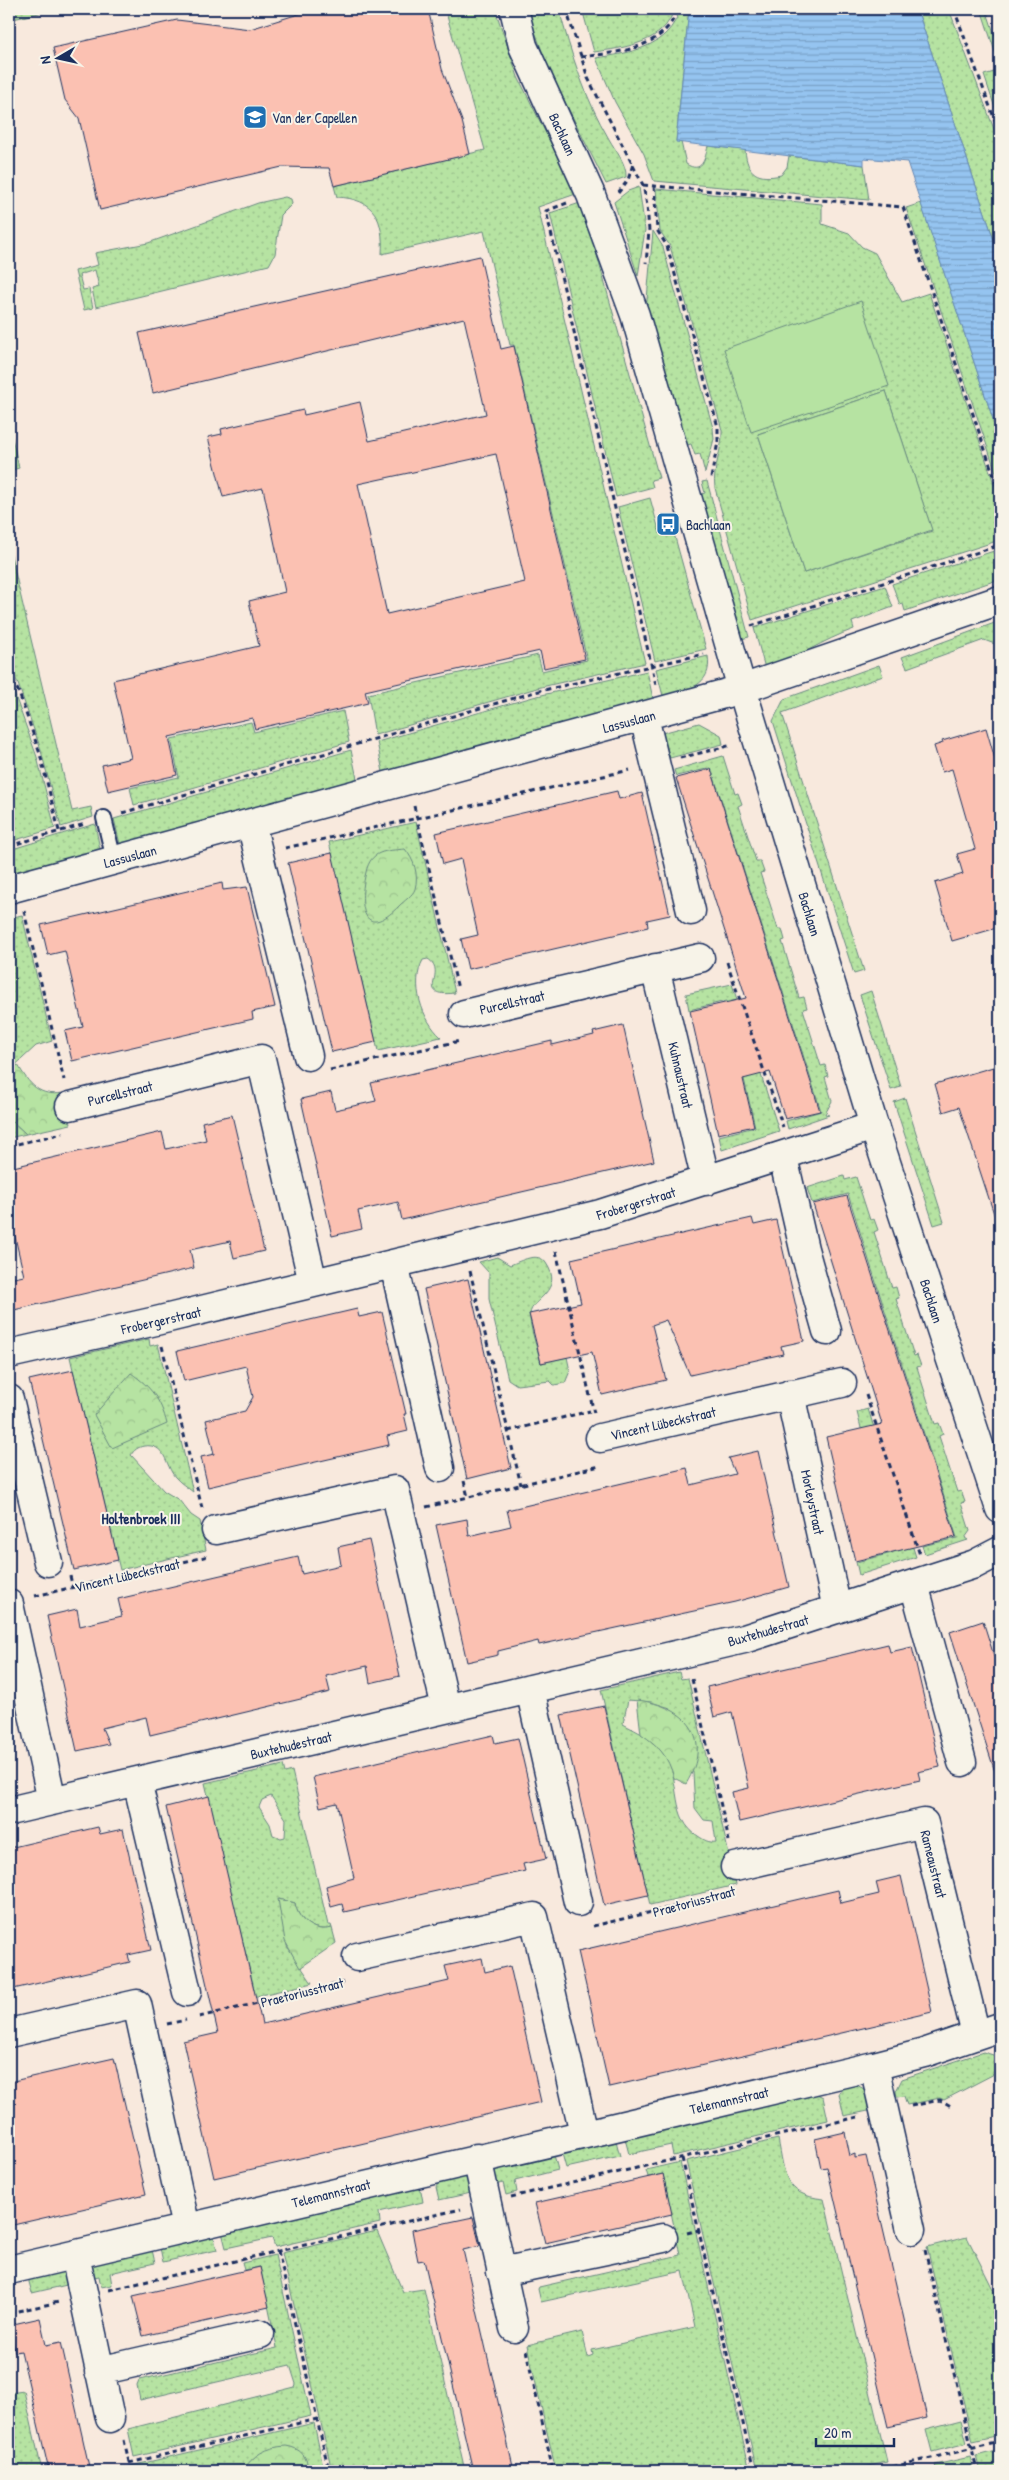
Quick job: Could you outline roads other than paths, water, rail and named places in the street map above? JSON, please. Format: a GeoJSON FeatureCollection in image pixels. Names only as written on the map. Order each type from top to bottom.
{"type":"FeatureCollection","features":[{"type":"Feature","properties":{"kind":"street","name":"Bachlaan"},"geometry":{"type":"LineString","coordinates":[[514,9],[523,46],[591,195],[635,315],[741,641],[742,690],[874,1126],[1000,1509]]}},
{"type":"Feature","properties":{"kind":"street","name":"Lassuslaan"},"geometry":{"type":"LineString","coordinates":[[13,888],[742,690],[1000,600]]}},
{"type":"Feature","properties":{"kind":"street"},"geometry":{"type":"LineString","coordinates":[[653,715],[655,764],[691,911]]}},
{"type":"Feature","properties":{"kind":"street"},"geometry":{"type":"LineString","coordinates":[[251,823],[315,1064]]}},
{"type":"Feature","properties":{"kind":"street","name":"Purcellstraat"},"geometry":{"type":"LineString","coordinates":[[464,1014],[700,958]]}},
{"type":"Feature","properties":{"kind":"street","name":"Kuhnaustraat"},"geometry":{"type":"LineString","coordinates":[[655,968],[706,1181]]}},
{"type":"Feature","properties":{"kind":"street","name":"Purcellstraat"},"geometry":{"type":"LineString","coordinates":[[70,1106],[262,1059],[313,1283]]}},
{"type":"Feature","properties":{"kind":"street","name":"Frobergerstraat"},"geometry":{"type":"LineString","coordinates":[[9,1354],[156,1321],[600,1214],[874,1126]]}},
{"type":"Feature","properties":{"kind":"street"},"geometry":{"type":"LineString","coordinates":[[788,1155],[804,1250],[827,1331]]}},
{"type":"Feature","properties":{"kind":"street"},"geometry":{"type":"LineString","coordinates":[[394,1264],[440,1468]]}},
{"type":"Feature","properties":{"kind":"street","name":"Vincent Lübeckstraat"},"geometry":{"type":"LineString","coordinates":[[600,1438],[842,1383]]}},
{"type":"Feature","properties":{"kind":"street","name":"Morleystraat"},"geometry":{"type":"LineString","coordinates":[[790,1394],[837,1609]]}},
{"type":"Feature","properties":{"kind":"street"},"geometry":{"type":"LineString","coordinates":[[9,1399],[48,1562]]}},
{"type":"Feature","properties":{"kind":"street"},"geometry":{"type":"LineString","coordinates":[[216,1530],[398,1502],[446,1708]]}},
{"type":"Feature","properties":{"kind":"street","name":"Buxtehudestraat"},"geometry":{"type":"LineString","coordinates":[[9,1811],[744,1639],[975,1564],[1000,1551]]}},
{"type":"Feature","properties":{"kind":"street"},"geometry":{"type":"LineString","coordinates":[[921,1582],[962,1762]]}},
{"type":"Feature","properties":{"kind":"street"},"geometry":{"type":"LineString","coordinates":[[18,1601],[52,1801]]}},
{"type":"Feature","properties":{"kind":"street"},"geometry":{"type":"LineString","coordinates":[[530,1689],[578,1902]]}},
{"type":"Feature","properties":{"kind":"street"},"geometry":{"type":"LineString","coordinates":[[137,1781],[187,1992]]}},
{"type":"Feature","properties":{"kind":"street","name":"Rameaustraat"},"geometry":{"type":"LineString","coordinates":[[735,1867],[924,1823],[988,2031]]}},
{"type":"Feature","properties":{"kind":"street"},"geometry":{"type":"LineString","coordinates":[[357,1957],[534,1917],[584,2133]]}},
{"type":"Feature","properties":{"kind":"street"},"geometry":{"type":"LineString","coordinates":[[9,2033],[136,2004],[186,2228]]}},
{"type":"Feature","properties":{"kind":"street","name":"Telemannstraat"},"geometry":{"type":"LineString","coordinates":[[9,2270],[477,2158],[874,2066],[924,2053],[988,2031]]}},
{"type":"Feature","properties":{"kind":"street"},"geometry":{"type":"LineString","coordinates":[[874,2066],[911,2230]]}},
{"type":"Feature","properties":{"kind":"street"},"geometry":{"type":"LineString","coordinates":[[477,2158],[514,2328]]}},
{"type":"Feature","properties":{"kind":"street"},"geometry":{"type":"LineString","coordinates":[[501,2272],[664,2238]]}},
{"type":"Feature","properties":{"kind":"street"},"geometry":{"type":"LineString","coordinates":[[75,2254],[110,2418]]}},
{"type":"Feature","properties":{"kind":"street"},"geometry":{"type":"LineString","coordinates":[[99,2370],[260,2334]]}},
{"type":"Feature","properties":{"kind":"lane"},"geometry":{"type":"LineString","coordinates":[[104,818],[114,860]]}},
{"type":"Feature","properties":{"kind":"water"},"geometry":{"type":"Polygon","coordinates":[[[689,9],[917,9],[1000,258],[1000,440],[907,162],[864,158],[864,165],[676,142],[689,9]]]}},
{"type":"Feature","properties":{"kind":"place","name":"Van der Capellen"},"geometry":{"type":"Point","coordinates":[255,117]}},
{"type":"Feature","properties":{"kind":"place","name":"Bachlaan"},"geometry":{"type":"Point","coordinates":[668,524]}},
{"type":"Feature","properties":{"kind":"district","name":"Holtenbroek III"},"geometry":{"type":"Point","coordinates":[141,1518]}}]}
